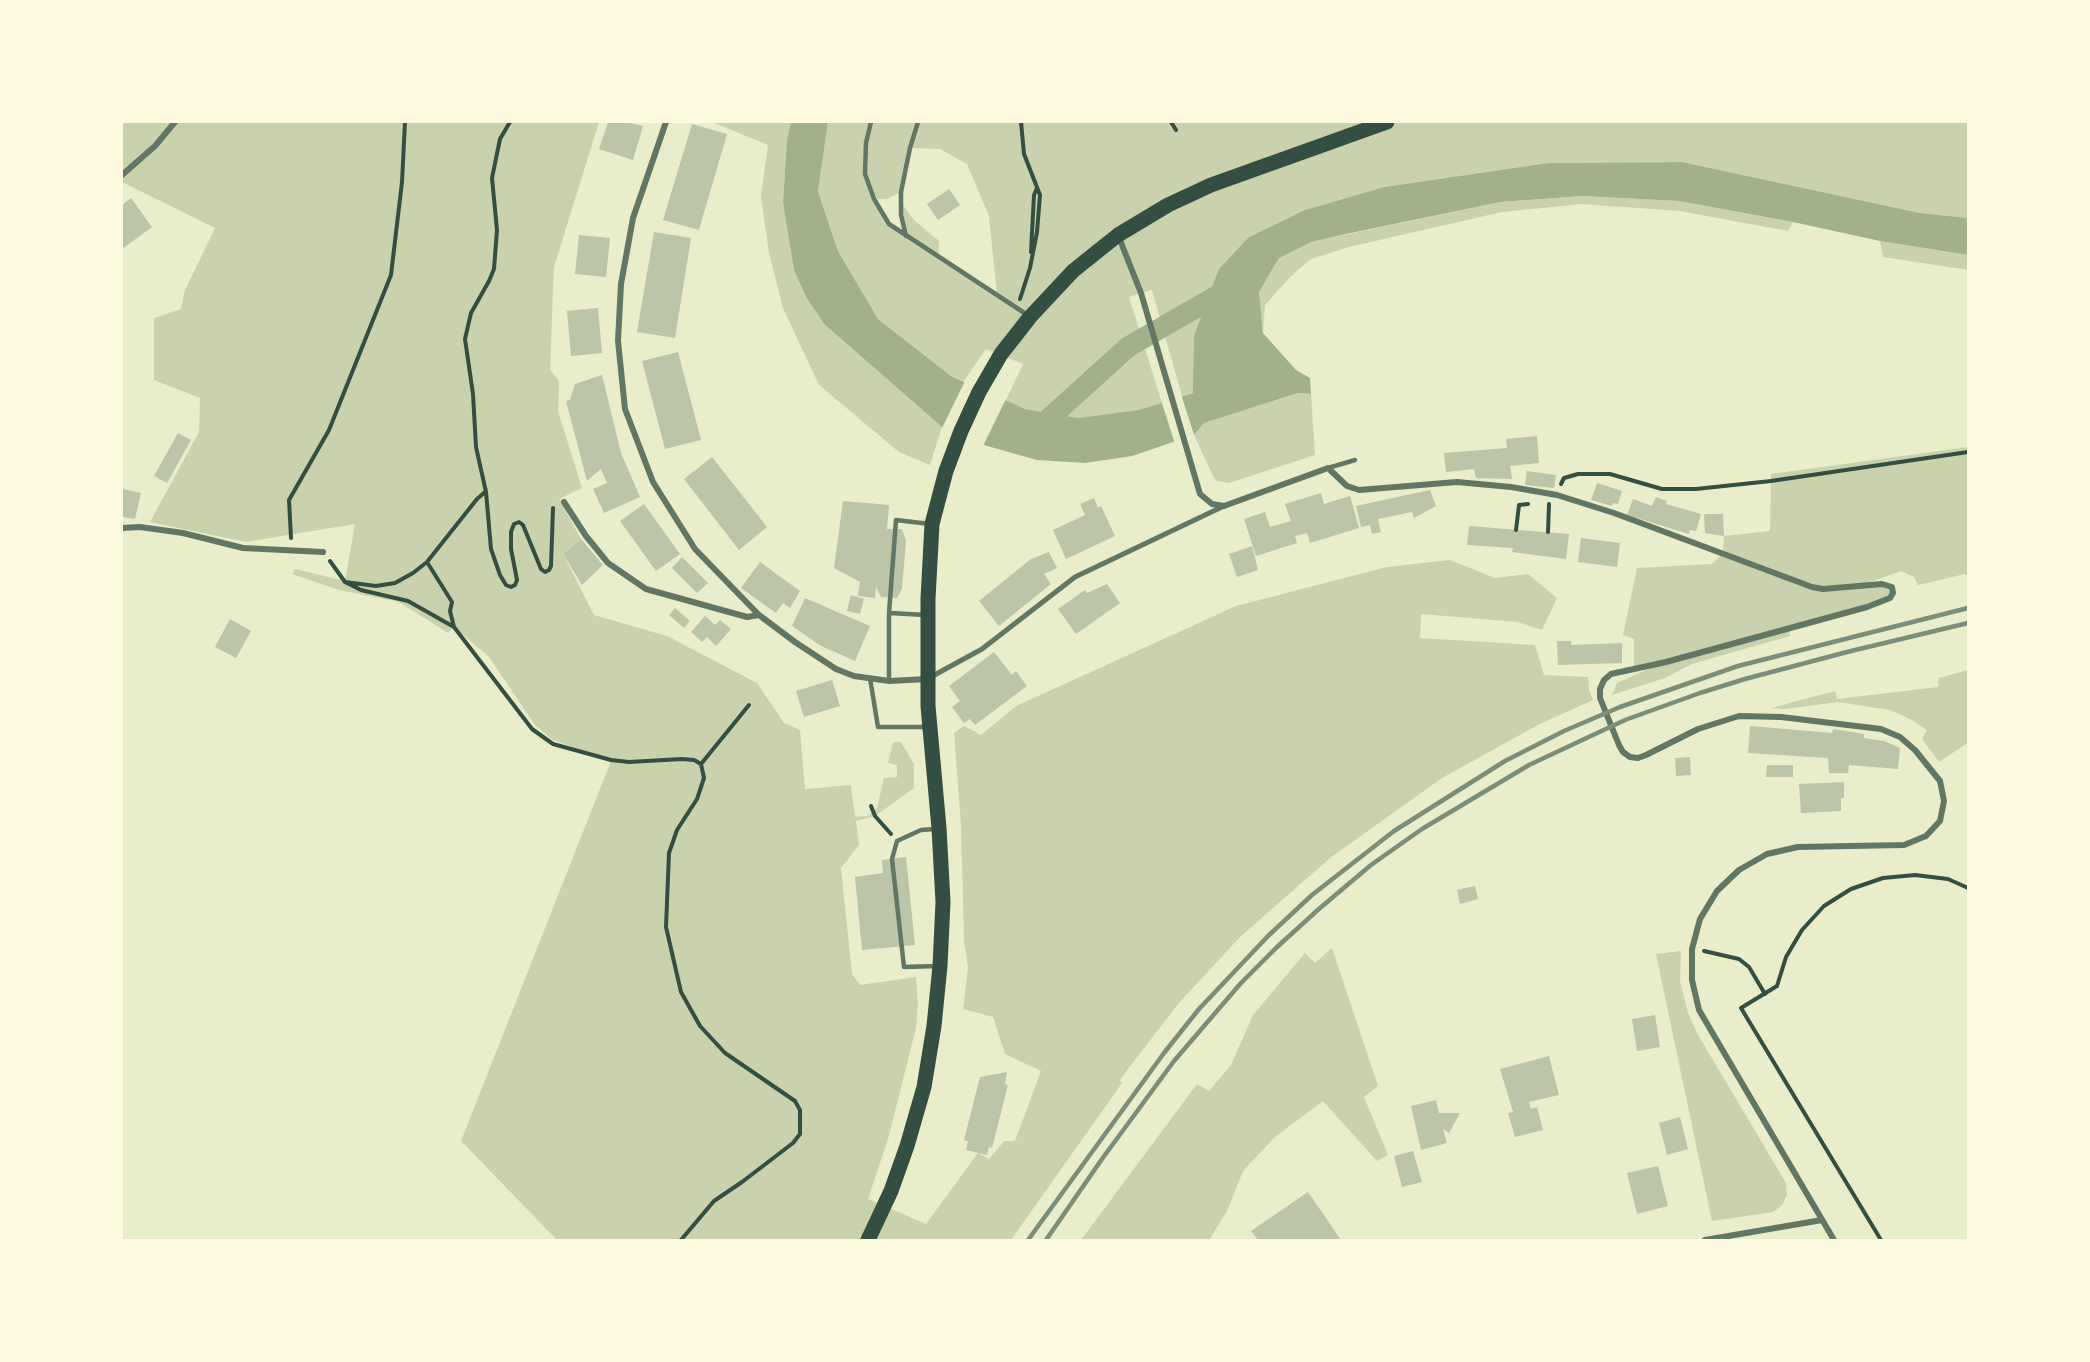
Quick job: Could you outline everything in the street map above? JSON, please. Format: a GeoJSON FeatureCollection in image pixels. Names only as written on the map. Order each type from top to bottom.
{"type":"FeatureCollection","features":[{"type":"Feature","properties":{"kind":"main road"},"geometry":{"type":"LineString","coordinates":[[868,1240],[891,1191],[907,1146],[924,1087],[934,1026],[943,902],[928,679],[932,524],[946,471],[961,431],[1023,313],[1118,235],[1168,205],[1211,185],[1387,122]]}},
{"type":"Feature","properties":{"kind":"street"},"geometry":{"type":"LineString","coordinates":[[122,175],[155,146],[175,122]]}},
{"type":"Feature","properties":{"kind":"street"},"geometry":{"type":"LineString","coordinates":[[666,122],[633,218],[621,284],[618,341],[625,409],[653,482],[695,549],[759,615],[836,669],[854,676],[889,681],[928,679],[982,649],[1075,577],[1224,506],[1328,468],[1347,486],[1359,490],[1457,482],[1511,487],[1557,495],[1812,587],[1834,589],[1882,584],[1892,587],[1893,593],[1885,601],[1666,662],[1611,674],[1604,680],[1600,689],[1600,698],[1619,745],[1630,757],[1638,758],[1698,729],[1739,716],[1781,717],[1881,729],[1900,737],[1915,750],[1940,781],[1944,801],[1940,820],[1926,836],[1904,845],[1798,847],[1767,854],[1739,870],[1716,891],[1700,919],[1692,949],[1692,980],[1699,1010],[1834,1240]]}},
{"type":"Feature","properties":{"kind":"street"},"geometry":{"type":"LineString","coordinates":[[1118,235],[1141,293],[1200,494],[1212,504],[1224,506]]}},
{"type":"Feature","properties":{"kind":"street"},"geometry":{"type":"LineString","coordinates":[[564,502],[586,536],[608,563],[646,590],[747,617],[759,615]]}},
{"type":"Feature","properties":{"kind":"street"},"geometry":{"type":"LineString","coordinates":[[122,528],[183,533],[243,548],[323,552]]}},
{"type":"Feature","properties":{"kind":"street"},"geometry":{"type":"LineString","coordinates":[[1705,1240],[1822,1220]]}},
{"type":"Feature","properties":{"kind":"lane"},"geometry":{"type":"LineString","coordinates":[[871,122],[866,143],[866,174],[874,200],[889,224],[1023,313]]}},
{"type":"Feature","properties":{"kind":"lane"},"geometry":{"type":"LineString","coordinates":[[906,236],[901,215],[900,192],[918,122]]}},
{"type":"Feature","properties":{"kind":"lane"},"geometry":{"type":"LineString","coordinates":[[1328,468],[1355,460]]}},
{"type":"Feature","properties":{"kind":"lane"},"geometry":{"type":"LineString","coordinates":[[889,681],[889,613],[896,520],[932,524]]}},
{"type":"Feature","properties":{"kind":"lane"},"geometry":{"type":"LineString","coordinates":[[889,613],[928,616]]}},
{"type":"Feature","properties":{"kind":"lane"},"geometry":{"type":"LineString","coordinates":[[870,678],[878,728],[930,727]]}},
{"type":"Feature","properties":{"kind":"lane"},"geometry":{"type":"LineString","coordinates":[[939,828],[921,830],[897,841],[892,859],[904,967],[940,966]]}},
{"type":"Feature","properties":{"kind":"path"},"geometry":{"type":"LineString","coordinates":[[291,550],[289,500],[329,430],[392,275],[402,182],[405,122]]}},
{"type":"Feature","properties":{"kind":"path"},"geometry":{"type":"LineString","coordinates":[[510,122],[500,139],[492,178],[497,230],[494,269],[471,312],[465,339],[473,394],[476,447],[486,492],[491,549],[506,585],[511,587],[517,580],[510,549],[514,524],[519,522],[523,525],[540,569],[544,572],[549,570],[553,506],[559,499],[564,502]]}},
{"type":"Feature","properties":{"kind":"path"},"geometry":{"type":"LineString","coordinates":[[1021,122],[1024,154],[1040,195],[1037,232],[1023,313]]}},
{"type":"Feature","properties":{"kind":"path"},"geometry":{"type":"LineString","coordinates":[[1171,122],[1176,130]]}},
{"type":"Feature","properties":{"kind":"path"},"geometry":{"type":"LineString","coordinates":[[1557,495],[1564,478],[1578,474],[1610,474],[1662,489],[1696,489],[1771,481],[1968,452]]}},
{"type":"Feature","properties":{"kind":"path"},"geometry":{"type":"LineString","coordinates":[[345,582],[376,586],[395,583],[413,573],[427,562],[477,499],[486,492]]}},
{"type":"Feature","properties":{"kind":"path"},"geometry":{"type":"LineString","coordinates":[[1539,504],[1580,502]]}},
{"type":"Feature","properties":{"kind":"path"},"geometry":{"type":"LineString","coordinates":[[1548,532],[1549,503]]}},
{"type":"Feature","properties":{"kind":"path"},"geometry":{"type":"LineString","coordinates":[[1516,530],[1520,505],[1529,504]]}},
{"type":"Feature","properties":{"kind":"path"},"geometry":{"type":"LineString","coordinates":[[323,552],[345,582],[360,590],[408,600],[454,627],[532,729],[553,744],[611,760],[629,762],[682,759],[694,760],[701,764],[704,778],[697,799],[677,830],[669,853],[666,927],[681,992],[700,1026],[725,1053],[795,1101],[800,1110],[800,1134],[793,1143],[714,1201],[681,1240]]}},
{"type":"Feature","properties":{"kind":"path"},"geometry":{"type":"LineString","coordinates":[[427,562],[452,602],[450,611],[454,627]]}},
{"type":"Feature","properties":{"kind":"path"},"geometry":{"type":"LineString","coordinates":[[701,764],[749,705]]}},
{"type":"Feature","properties":{"kind":"path"},"geometry":{"type":"LineString","coordinates":[[871,806],[875,816],[897,841]]}},
{"type":"Feature","properties":{"kind":"path"},"geometry":{"type":"LineString","coordinates":[[1881,1240],[1741,1008],[1777,986],[1786,957],[1802,930],[1824,906],[1851,889],[1883,878],[1915,875],[1948,879],[1968,888]]}},
{"type":"Feature","properties":{"kind":"path"},"geometry":{"type":"LineString","coordinates":[[1692,949],[1739,959],[1749,967],[1765,994]]}},
{"type":"Feature","properties":{"kind":"shaded area"},"geometry":{"type":"Polygon","coordinates":[[[122,122],[599,122],[554,267],[550,370],[559,381],[558,411],[582,488],[559,499],[581,539],[563,554],[594,615],[667,636],[757,683],[784,723],[800,730],[805,789],[851,785],[855,817],[868,816],[877,808],[884,778],[897,777],[897,765],[888,763],[893,742],[901,742],[914,764],[914,788],[875,816],[856,821],[859,845],[841,868],[852,974],[860,985],[916,977],[918,1002],[916,1028],[888,1139],[868,1199],[926,1224],[978,1153],[989,1159],[1004,1141],[1015,1141],[1041,1071],[1005,1054],[993,1017],[963,1009],[968,968],[964,940],[961,824],[954,733],[964,726],[981,735],[1016,706],[1236,606],[1387,567],[1450,560],[1495,578],[1528,574],[1557,598],[1542,630],[1518,622],[1421,614],[1420,638],[1535,645],[1544,675],[1588,677],[1593,700],[1538,725],[1442,778],[1330,858],[1240,937],[1178,1004],[1128,1069],[1120,1080],[1122,1083],[1011,1240],[557,1240],[461,1141],[611,761],[553,740],[535,725],[489,657],[454,627],[448,633],[399,602],[339,590],[292,574],[295,569],[345,581],[355,524],[246,542],[150,522],[199,432],[200,398],[154,380],[154,318],[181,309],[185,290],[215,228],[122,182],[122,122]]]}},
{"type":"Feature","properties":{"kind":"shaded area"},"geometry":{"type":"Polygon","coordinates":[[[712,122],[791,122],[787,139],[783,203],[794,270],[806,297],[824,324],[942,427],[930,465],[899,452],[819,385],[783,308],[769,253],[761,196],[768,145],[712,122]]]}},
{"type":"Feature","properties":{"kind":"shaded area"},"geometry":{"type":"Polygon","coordinates":[[[791,122],[828,122],[818,191],[838,251],[878,319],[951,376],[1025,409],[1078,418],[1139,410],[1193,393],[1194,336],[1219,269],[1249,237],[1305,210],[1384,187],[1548,163],[1682,162],[1920,213],[1968,218],[1968,255],[1880,241],[1679,201],[1583,196],[1500,202],[1346,234],[1311,242],[1279,258],[1259,292],[1263,333],[1296,370],[1310,378],[1311,394],[1298,393],[1204,423],[1194,435],[1132,456],[1085,463],[1037,460],[980,444],[942,427],[824,324],[806,297],[794,270],[783,203],[787,139],[791,122]]]}},
{"type":"Feature","properties":{"kind":"shaded area"},"geometry":{"type":"Polygon","coordinates":[[[828,122],[1968,122],[1968,218],[1920,213],[1682,162],[1548,163],[1384,187],[1305,210],[1249,237],[1194,336],[1194,393],[1182,396],[1152,290],[1129,297],[1162,403],[1139,410],[1078,418],[1025,409],[1005,402],[1023,364],[986,349],[964,381],[951,376],[878,319],[838,251],[818,191],[828,122]],[[910,148],[901,192],[887,199],[875,199],[889,224],[905,235],[900,201],[915,221],[939,241],[938,257],[997,295],[989,216],[967,164],[940,149],[910,148]]]}},
{"type":"Feature","properties":{"kind":"shaded area"},"geometry":{"type":"Polygon","coordinates":[[[1583,196],[1679,201],[1793,222],[1788,231],[1680,211],[1582,204],[1502,212],[1349,247],[1311,259],[1291,276],[1265,305],[1263,333],[1259,292],[1279,258],[1311,242],[1500,202],[1583,196]]]}},
{"type":"Feature","properties":{"kind":"shaded area"},"geometry":{"type":"Polygon","coordinates":[[[1880,241],[1968,255],[1968,270],[1883,257],[1880,241]]]}},
{"type":"Feature","properties":{"kind":"shaded area"},"geometry":{"type":"Polygon","coordinates":[[[1298,393],[1311,394],[1315,455],[1229,483],[1217,481],[1194,435],[1204,423],[1298,393]]]}},
{"type":"Feature","properties":{"kind":"shaded area"},"geometry":{"type":"Polygon","coordinates":[[[1968,447],[1968,576],[1965,574],[1918,585],[1914,577],[1901,571],[1865,584],[1892,587],[1890,598],[1789,629],[1790,636],[1692,664],[1665,678],[1612,695],[1617,683],[1662,663],[1634,668],[1634,639],[1623,635],[1637,568],[1712,564],[1723,553],[1724,536],[1770,531],[1771,474],[1968,447]]]}},
{"type":"Feature","properties":{"kind":"shaded area"},"geometry":{"type":"Polygon","coordinates":[[[1968,670],[1968,744],[1939,762],[1922,739],[1927,730],[1890,710],[1838,702],[1785,709],[1771,708],[1835,691],[1837,699],[1938,687],[1939,678],[1968,670]]]}},
{"type":"Feature","properties":{"kind":"shaded area"},"geometry":{"type":"Polygon","coordinates":[[[1332,948],[1378,1086],[1364,1097],[1388,1155],[1377,1161],[1323,1101],[1275,1137],[1243,1171],[1227,1211],[1209,1240],[1081,1240],[1197,1084],[1209,1091],[1231,1065],[1253,1015],[1305,953],[1315,963],[1332,948]]]}},
{"type":"Feature","properties":{"kind":"shaded area"},"geometry":{"type":"Polygon","coordinates":[[[1681,951],[1680,981],[1688,1013],[1697,1033],[1786,1183],[1787,1195],[1782,1205],[1773,1212],[1712,1221],[1656,954],[1681,951]]]}},
{"type":"Feature","properties":{"kind":"pier"},"geometry":{"type":"Polygon","coordinates":[[[966,379],[1006,399],[982,448],[941,430],[966,379]]]}},
{"type":"Feature","properties":{"kind":"pier"},"geometry":{"type":"Polygon","coordinates":[[[1181,394],[1195,438],[1175,444],[1161,400],[1181,394]]]}},
{"type":"Feature","properties":{"kind":"building"},"geometry":{"type":"Polygon","coordinates":[[[608,122],[625,122],[643,126],[633,160],[599,149],[608,122]]]}},
{"type":"Feature","properties":{"kind":"building"},"geometry":{"type":"Polygon","coordinates":[[[692,124],[727,134],[699,230],[663,220],[692,124]]]}},
{"type":"Feature","properties":{"kind":"building"},"geometry":{"type":"Polygon","coordinates":[[[949,189],[960,205],[938,220],[927,204],[949,189]]]}},
{"type":"Feature","properties":{"kind":"building"},"geometry":{"type":"Polygon","coordinates":[[[131,198],[152,227],[122,249],[122,205],[131,198]]]}},
{"type":"Feature","properties":{"kind":"building"},"geometry":{"type":"Polygon","coordinates":[[[654,232],[691,238],[675,338],[637,332],[654,232]]]}},
{"type":"Feature","properties":{"kind":"building"},"geometry":{"type":"Polygon","coordinates":[[[579,235],[610,238],[606,277],[575,274],[579,235]]]}},
{"type":"Feature","properties":{"kind":"building"},"geometry":{"type":"Polygon","coordinates":[[[598,308],[602,353],[571,356],[567,311],[598,308]]]}},
{"type":"Feature","properties":{"kind":"building"},"geometry":{"type":"Polygon","coordinates":[[[678,352],[701,440],[665,449],[642,361],[678,352]]]}},
{"type":"Feature","properties":{"kind":"building"},"geometry":{"type":"Polygon","coordinates":[[[602,375],[621,453],[640,497],[604,513],[593,489],[607,483],[601,469],[587,481],[566,401],[570,400],[575,384],[602,375]]]}},
{"type":"Feature","properties":{"kind":"building"},"geometry":{"type":"Polygon","coordinates":[[[178,433],[191,440],[167,483],[154,476],[178,433]]]}},
{"type":"Feature","properties":{"kind":"building"},"geometry":{"type":"Polygon","coordinates":[[[1537,436],[1539,463],[1510,466],[1512,479],[1476,478],[1474,469],[1446,472],[1444,453],[1507,448],[1506,439],[1537,436]]]}},
{"type":"Feature","properties":{"kind":"building"},"geometry":{"type":"Polygon","coordinates":[[[712,457],[767,527],[739,550],[684,479],[712,457]]]}},
{"type":"Feature","properties":{"kind":"building"},"geometry":{"type":"Polygon","coordinates":[[[1527,471],[1556,475],[1554,488],[1525,485],[1527,471]]]}},
{"type":"Feature","properties":{"kind":"building"},"geometry":{"type":"Polygon","coordinates":[[[1597,483],[1622,491],[1618,504],[1613,503],[1612,506],[1591,500],[1597,483]]]}},
{"type":"Feature","properties":{"kind":"building"},"geometry":{"type":"Polygon","coordinates":[[[122,489],[141,493],[135,519],[122,517],[122,489]]]}},
{"type":"Feature","properties":{"kind":"building"},"geometry":{"type":"Polygon","coordinates":[[[1430,490],[1436,506],[1414,518],[1412,512],[1378,519],[1381,532],[1372,534],[1370,525],[1361,527],[1356,506],[1430,490]]]}},
{"type":"Feature","properties":{"kind":"building"},"geometry":{"type":"Polygon","coordinates":[[[1321,493],[1324,504],[1350,496],[1359,528],[1310,543],[1307,533],[1295,536],[1297,543],[1256,556],[1244,519],[1265,512],[1270,527],[1291,521],[1285,504],[1321,493]]]}},
{"type":"Feature","properties":{"kind":"building"},"geometry":{"type":"Polygon","coordinates":[[[1656,497],[1667,501],[1666,504],[1701,514],[1696,531],[1690,530],[1689,534],[1627,515],[1633,499],[1652,506],[1656,497]]]}},
{"type":"Feature","properties":{"kind":"building"},"geometry":{"type":"Polygon","coordinates":[[[1094,498],[1098,508],[1101,506],[1115,536],[1066,559],[1053,530],[1085,515],[1080,504],[1094,498]]]}},
{"type":"Feature","properties":{"kind":"building"},"geometry":{"type":"Polygon","coordinates":[[[843,501],[889,505],[887,529],[902,529],[906,541],[902,589],[897,598],[881,597],[876,587],[875,598],[858,596],[860,582],[834,568],[843,501]]]}},
{"type":"Feature","properties":{"kind":"building"},"geometry":{"type":"Polygon","coordinates":[[[644,504],[680,554],[656,571],[620,521],[644,504]]]}},
{"type":"Feature","properties":{"kind":"building"},"geometry":{"type":"Polygon","coordinates":[[[1704,514],[1723,514],[1724,536],[1705,533],[1704,514]]]}},
{"type":"Feature","properties":{"kind":"building"},"geometry":{"type":"Polygon","coordinates":[[[1469,526],[1569,534],[1566,559],[1512,552],[1513,548],[1467,545],[1469,526]]]}},
{"type":"Feature","properties":{"kind":"building"},"geometry":{"type":"Polygon","coordinates":[[[1581,538],[1620,543],[1617,567],[1578,562],[1581,538]]]}},
{"type":"Feature","properties":{"kind":"building"},"geometry":{"type":"Polygon","coordinates":[[[581,539],[603,565],[582,585],[563,554],[581,539]]]}},
{"type":"Feature","properties":{"kind":"building"},"geometry":{"type":"Polygon","coordinates":[[[1252,546],[1258,570],[1237,577],[1229,554],[1252,546]]]}},
{"type":"Feature","properties":{"kind":"building"},"geometry":{"type":"Polygon","coordinates":[[[1049,552],[1057,568],[1044,574],[1051,584],[999,626],[979,601],[1031,559],[1049,552]]]}},
{"type":"Feature","properties":{"kind":"building"},"geometry":{"type":"Polygon","coordinates":[[[682,557],[708,583],[697,593],[672,568],[682,557]]]}},
{"type":"Feature","properties":{"kind":"building"},"geometry":{"type":"Polygon","coordinates":[[[760,562],[800,591],[790,608],[783,603],[776,613],[741,588],[760,562]]]}},
{"type":"Feature","properties":{"kind":"building"},"geometry":{"type":"Polygon","coordinates":[[[1107,584],[1120,603],[1076,634],[1058,609],[1085,590],[1087,593],[1107,584]]]}},
{"type":"Feature","properties":{"kind":"building"},"geometry":{"type":"Polygon","coordinates":[[[851,595],[864,599],[860,614],[847,611],[851,595]]]}},
{"type":"Feature","properties":{"kind":"building"},"geometry":{"type":"Polygon","coordinates":[[[805,598],[870,626],[855,661],[821,646],[792,626],[805,598]]]}},
{"type":"Feature","properties":{"kind":"building"},"geometry":{"type":"Polygon","coordinates":[[[675,608],[690,621],[684,628],[669,615],[675,608]]]}},
{"type":"Feature","properties":{"kind":"building"},"geometry":{"type":"Polygon","coordinates":[[[705,616],[715,625],[720,620],[731,629],[716,646],[707,637],[702,642],[691,632],[705,616]]]}},
{"type":"Feature","properties":{"kind":"building"},"geometry":{"type":"Polygon","coordinates":[[[230,619],[251,631],[236,658],[215,647],[230,619]]]}},
{"type":"Feature","properties":{"kind":"building"},"geometry":{"type":"Polygon","coordinates":[[[1557,641],[1571,641],[1571,645],[1622,643],[1622,663],[1558,665],[1557,641]]]}},
{"type":"Feature","properties":{"kind":"building"},"geometry":{"type":"Polygon","coordinates":[[[994,652],[1012,675],[1016,671],[1027,686],[975,725],[970,719],[964,723],[952,707],[960,701],[949,686],[994,652]]]}},
{"type":"Feature","properties":{"kind":"building"},"geometry":{"type":"Polygon","coordinates":[[[832,680],[840,706],[804,717],[796,691],[832,680]]]}},
{"type":"Feature","properties":{"kind":"building"},"geometry":{"type":"Polygon","coordinates":[[[1750,726],[1832,733],[1833,729],[1864,734],[1864,738],[1884,741],[1900,748],[1898,769],[1849,765],[1848,773],[1829,773],[1828,758],[1748,753],[1750,726]]]}},
{"type":"Feature","properties":{"kind":"building"},"geometry":{"type":"Polygon","coordinates":[[[1690,757],[1691,775],[1676,776],[1675,758],[1690,757]]]}},
{"type":"Feature","properties":{"kind":"building"},"geometry":{"type":"Polygon","coordinates":[[[1767,765],[1793,765],[1793,777],[1766,777],[1767,765]]]}},
{"type":"Feature","properties":{"kind":"building"},"geometry":{"type":"Polygon","coordinates":[[[1844,782],[1841,811],[1801,813],[1799,784],[1844,782]]]}},
{"type":"Feature","properties":{"kind":"building"},"geometry":{"type":"Polygon","coordinates":[[[906,857],[915,945],[862,950],[855,877],[883,873],[882,860],[906,857]]]}},
{"type":"Feature","properties":{"kind":"building"},"geometry":{"type":"Polygon","coordinates":[[[1475,886],[1478,899],[1460,904],[1457,890],[1475,886]]]}},
{"type":"Feature","properties":{"kind":"building"},"geometry":{"type":"Polygon","coordinates":[[[1655,1015],[1660,1047],[1637,1051],[1632,1019],[1655,1015]]]}},
{"type":"Feature","properties":{"kind":"building"},"geometry":{"type":"Polygon","coordinates":[[[1549,1056],[1559,1095],[1529,1102],[1531,1109],[1537,1107],[1543,1130],[1515,1137],[1508,1113],[1513,1112],[1500,1069],[1549,1056]]]}},
{"type":"Feature","properties":{"kind":"building"},"geometry":{"type":"Polygon","coordinates":[[[1007,1072],[1005,1084],[1008,1085],[992,1148],[989,1147],[987,1155],[966,1150],[968,1141],[964,1140],[980,1077],[1007,1072]]]}},
{"type":"Feature","properties":{"kind":"building"},"geometry":{"type":"Polygon","coordinates":[[[1436,1100],[1439,1113],[1460,1113],[1449,1133],[1443,1129],[1447,1143],[1421,1150],[1411,1106],[1436,1100]]]}},
{"type":"Feature","properties":{"kind":"building"},"geometry":{"type":"Polygon","coordinates":[[[1680,1117],[1688,1149],[1667,1155],[1659,1123],[1680,1117]]]}},
{"type":"Feature","properties":{"kind":"building"},"geometry":{"type":"Polygon","coordinates":[[[1413,1151],[1422,1182],[1402,1187],[1394,1156],[1413,1151]]]}},
{"type":"Feature","properties":{"kind":"building"},"geometry":{"type":"Polygon","coordinates":[[[1658,1166],[1668,1206],[1637,1214],[1627,1173],[1658,1166]]]}},
{"type":"Feature","properties":{"kind":"building"},"geometry":{"type":"Polygon","coordinates":[[[1308,1192],[1341,1240],[1258,1240],[1251,1231],[1308,1192]]]}},
{"type":"Feature","properties":{"kind":"waterway"},"geometry":{"type":"LineString","coordinates":[[1034,432],[1128,347],[1225,291]]}},
{"type":"Feature","properties":{"kind":"railway"},"geometry":{"type":"LineString","coordinates":[[1028,1240],[1164,1053],[1199,1009],[1268,936],[1312,895],[1394,831],[1505,761],[1564,731],[1620,707],[1738,666],[1968,608]]}},
{"type":"Feature","properties":{"kind":"railway"},"geometry":{"type":"LineString","coordinates":[[1046,1240],[1174,1061],[1241,983],[1320,908],[1371,865],[1422,829],[1529,765],[1625,720],[1745,679],[1968,623]]}}]}
